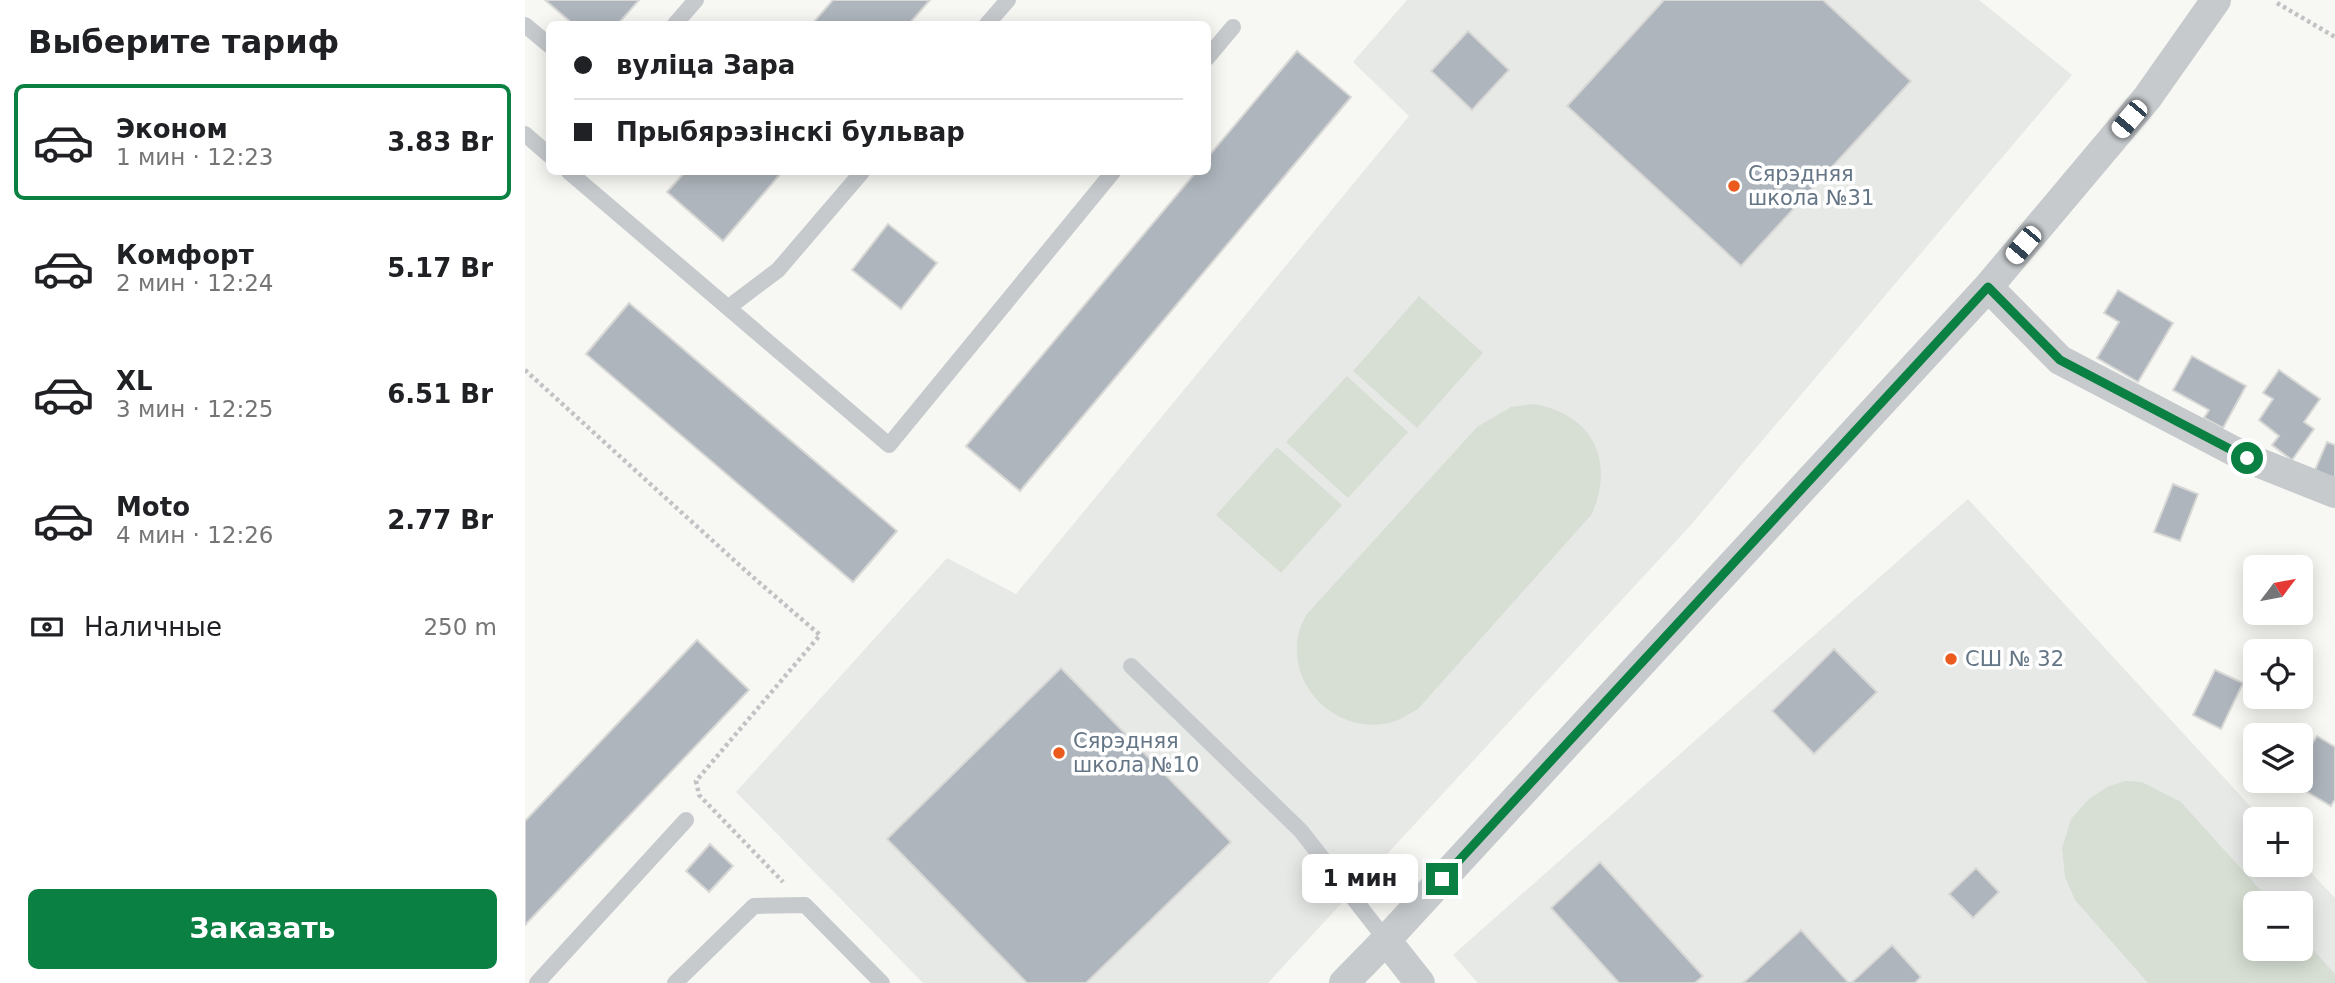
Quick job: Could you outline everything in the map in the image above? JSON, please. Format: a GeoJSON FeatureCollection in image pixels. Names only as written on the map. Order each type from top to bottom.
{"type":"FeatureCollection","features":[{"type":"Feature","properties":{"kind":"street"},"geometry":{"type":"LineString","coordinates":[[1343,983],[1386,940],[1988,287],[2147,98],[2216,0]]}},
{"type":"Feature","properties":{"kind":"street"},"geometry":{"type":"LineString","coordinates":[[1988,287],[2060,360],[2247,458],[2335,494]]}},
{"type":"Feature","properties":{"kind":"street"},"geometry":{"type":"LineString","coordinates":[[1386,940],[1420,983]]}},
{"type":"Feature","properties":{"kind":"lane"},"geometry":{"type":"LineString","coordinates":[[678,21],[696,0]]}},
{"type":"Feature","properties":{"kind":"lane"},"geometry":{"type":"LineString","coordinates":[[990,21],[1008,0]]}},
{"type":"Feature","properties":{"kind":"lane"},"geometry":{"type":"LineString","coordinates":[[525,25],[546,42]]}},
{"type":"Feature","properties":{"kind":"lane"},"geometry":{"type":"LineString","coordinates":[[1211,53],[1233,27]]}},
{"type":"Feature","properties":{"kind":"lane"},"geometry":{"type":"LineString","coordinates":[[525,134],[546,152]]}},
{"type":"Feature","properties":{"kind":"lane"},"geometry":{"type":"LineString","coordinates":[[573,175],[890,444],[1111,175]]}},
{"type":"Feature","properties":{"kind":"lane"},"geometry":{"type":"LineString","coordinates":[[729,307],[778,270],[859,175]]}},
{"type":"Feature","properties":{"kind":"lane"},"geometry":{"type":"LineString","coordinates":[[1131,666],[1301,831],[1386,940]]}},
{"type":"Feature","properties":{"kind":"lane"},"geometry":{"type":"LineString","coordinates":[[537,983],[686,820]]}},
{"type":"Feature","properties":{"kind":"lane"},"geometry":{"type":"LineString","coordinates":[[675,983],[754,906],[805,905],[882,983]]}},
{"type":"Feature","properties":{"kind":"path"},"geometry":{"type":"LineString","coordinates":[[2277,3],[2335,37]]}},
{"type":"Feature","properties":{"kind":"path"},"geometry":{"type":"LineString","coordinates":[[525,370],[820,635],[696,781],[699,795],[805,905]]}},
{"type":"Feature","properties":{"kind":"shaded area"},"geometry":{"type":"Polygon","coordinates":[[[1407,0],[1979,0],[2072,75],[1689,527],[1268,983],[923,983],[736,792],[947,558],[1016,594],[1409,116],[1353,62],[1407,0]]]}},
{"type":"Feature","properties":{"kind":"shaded area"},"geometry":{"type":"Polygon","coordinates":[[[1419,296],[1483,353],[1417,428],[1353,371],[1419,296]]]}},
{"type":"Feature","properties":{"kind":"shaded area"},"geometry":{"type":"Polygon","coordinates":[[[1347,376],[1408,432],[1348,498],[1286,442],[1347,376]]]}},
{"type":"Feature","properties":{"kind":"shaded area"},"geometry":{"type":"Polygon","coordinates":[[[1534,404],[1571,418],[1584,429],[1594,443],[1601,475],[1599,494],[1592,514],[1418,709],[1383,724],[1347,720],[1332,712],[1318,701],[1300,672],[1298,636],[1306,615],[1477,427],[1511,407],[1534,404]]]}},
{"type":"Feature","properties":{"kind":"shaded area"},"geometry":{"type":"Polygon","coordinates":[[[1277,447],[1342,505],[1281,573],[1216,515],[1277,447]]]}},
{"type":"Feature","properties":{"kind":"shaded area","name":"СШ № 32"},"geometry":{"type":"Polygon","coordinates":[[[1968,499],[2251,807],[2243,807],[2243,877],[2313,877],[2313,875],[2335,898],[2335,983],[1478,983],[1453,955],[1968,499]]]}},
{"type":"Feature","properties":{"kind":"shaded area"},"geometry":{"type":"Polygon","coordinates":[[[2125,781],[2142,782],[2181,802],[2243,871],[2243,877],[2249,877],[2261,891],[2243,891],[2243,961],[2313,961],[2313,949],[2335,974],[2335,983],[2148,983],[2075,900],[2065,877],[2062,848],[2071,819],[2089,799],[2107,787],[2125,781]]]}},
{"type":"Feature","properties":{"kind":"building"},"geometry":{"type":"Polygon","coordinates":[[[545,0],[639,0],[621,21],[570,21],[545,0]]]}},
{"type":"Feature","properties":{"kind":"building"},"geometry":{"type":"Polygon","coordinates":[[[833,0],[930,0],[912,21],[815,21],[833,0]]]}},
{"type":"Feature","properties":{"kind":"building","name":"Сярэдняя школа №31"},"geometry":{"type":"Polygon","coordinates":[[[1664,0],[1823,0],[1911,81],[1741,266],[1567,106],[1664,0]]]}},
{"type":"Feature","properties":{"kind":"building"},"geometry":{"type":"Polygon","coordinates":[[[1468,31],[1509,70],[1472,110],[1431,71],[1468,31]]]}},
{"type":"Feature","properties":{"kind":"building"},"geometry":{"type":"Polygon","coordinates":[[[1297,51],[1351,97],[1020,491],[966,446],[1193,175],[1211,175],[1211,153],[1297,51]]]}},
{"type":"Feature","properties":{"kind":"building"},"geometry":{"type":"Polygon","coordinates":[[[682,175],[779,175],[723,241],[667,192],[682,175]]]}},
{"type":"Feature","properties":{"kind":"building"},"geometry":{"type":"Polygon","coordinates":[[[888,224],[937,263],[901,309],[852,270],[888,224]]]}},
{"type":"Feature","properties":{"kind":"building"},"geometry":{"type":"Polygon","coordinates":[[[2118,290],[2173,323],[2138,382],[2097,358],[2119,322],[2104,313],[2118,290]]]}},
{"type":"Feature","properties":{"kind":"building"},"geometry":{"type":"Polygon","coordinates":[[[629,303],[897,531],[853,582],[586,354],[629,303]]]}},
{"type":"Feature","properties":{"kind":"building"},"geometry":{"type":"Polygon","coordinates":[[[2192,356],[2246,386],[2223,428],[2204,418],[2209,410],[2173,390],[2192,356]]]}},
{"type":"Feature","properties":{"kind":"building"},"geometry":{"type":"Polygon","coordinates":[[[2279,370],[2320,399],[2304,422],[2314,429],[2292,460],[2272,445],[2279,436],[2259,420],[2273,399],[2263,393],[2279,370]]]}},
{"type":"Feature","properties":{"kind":"building"},"geometry":{"type":"Polygon","coordinates":[[[2327,442],[2335,445],[2335,479],[2315,470],[2327,442]]]}},
{"type":"Feature","properties":{"kind":"building"},"geometry":{"type":"Polygon","coordinates":[[[2173,484],[2198,494],[2180,541],[2154,532],[2173,484]]]}},
{"type":"Feature","properties":{"kind":"building"},"geometry":{"type":"Polygon","coordinates":[[[697,640],[749,690],[525,925],[525,821],[697,640]]]}},
{"type":"Feature","properties":{"kind":"building"},"geometry":{"type":"Polygon","coordinates":[[[1834,649],[1877,692],[1814,754],[1772,711],[1834,649]]]}},
{"type":"Feature","properties":{"kind":"building","name":"Сярэдняя школа №10"},"geometry":{"type":"Polygon","coordinates":[[[1061,668],[1231,842],[1086,983],[1027,983],[887,839],[1061,668]]]}},
{"type":"Feature","properties":{"kind":"building"},"geometry":{"type":"Polygon","coordinates":[[[2215,670],[2243,683],[2221,729],[2193,715],[2215,670]]]}},
{"type":"Feature","properties":{"kind":"building"},"geometry":{"type":"Polygon","coordinates":[[[2317,736],[2335,747],[2335,799],[2331,806],[2309,793],[2313,793],[2313,742],[2317,736]]]}},
{"type":"Feature","properties":{"kind":"building"},"geometry":{"type":"Polygon","coordinates":[[[710,844],[733,866],[709,892],[686,871],[710,844]]]}},
{"type":"Feature","properties":{"kind":"building"},"geometry":{"type":"Polygon","coordinates":[[[1600,862],[1703,976],[1695,983],[1619,983],[1551,908],[1600,862]]]}},
{"type":"Feature","properties":{"kind":"building"},"geometry":{"type":"Polygon","coordinates":[[[1976,868],[1999,892],[1973,918],[1949,894],[1976,868]]]}},
{"type":"Feature","properties":{"kind":"building"},"geometry":{"type":"Polygon","coordinates":[[[1801,930],[1849,983],[1743,983],[1801,930]]]}},
{"type":"Feature","properties":{"kind":"building"},"geometry":{"type":"Polygon","coordinates":[[[1892,945],[1921,977],[1915,983],[1851,983],[1892,945]]]}},
{"type":"Feature","properties":{"kind":"place","name":"Сярэдняя школа №31"},"geometry":{"type":"Point","coordinates":[1734,186]}},
{"type":"Feature","properties":{"kind":"place","name":"СШ № 32"},"geometry":{"type":"Point","coordinates":[1951,659]}},
{"type":"Feature","properties":{"kind":"place","name":"Сярэдняя школа №10"},"geometry":{"type":"Point","coordinates":[1059,753]}},
{"type":"Feature","properties":{"kind":"route"},"geometry":{"type":"LineString","coordinates":[[1442,879],[1988,287],[2060,360],[2247,458]]}}]}
